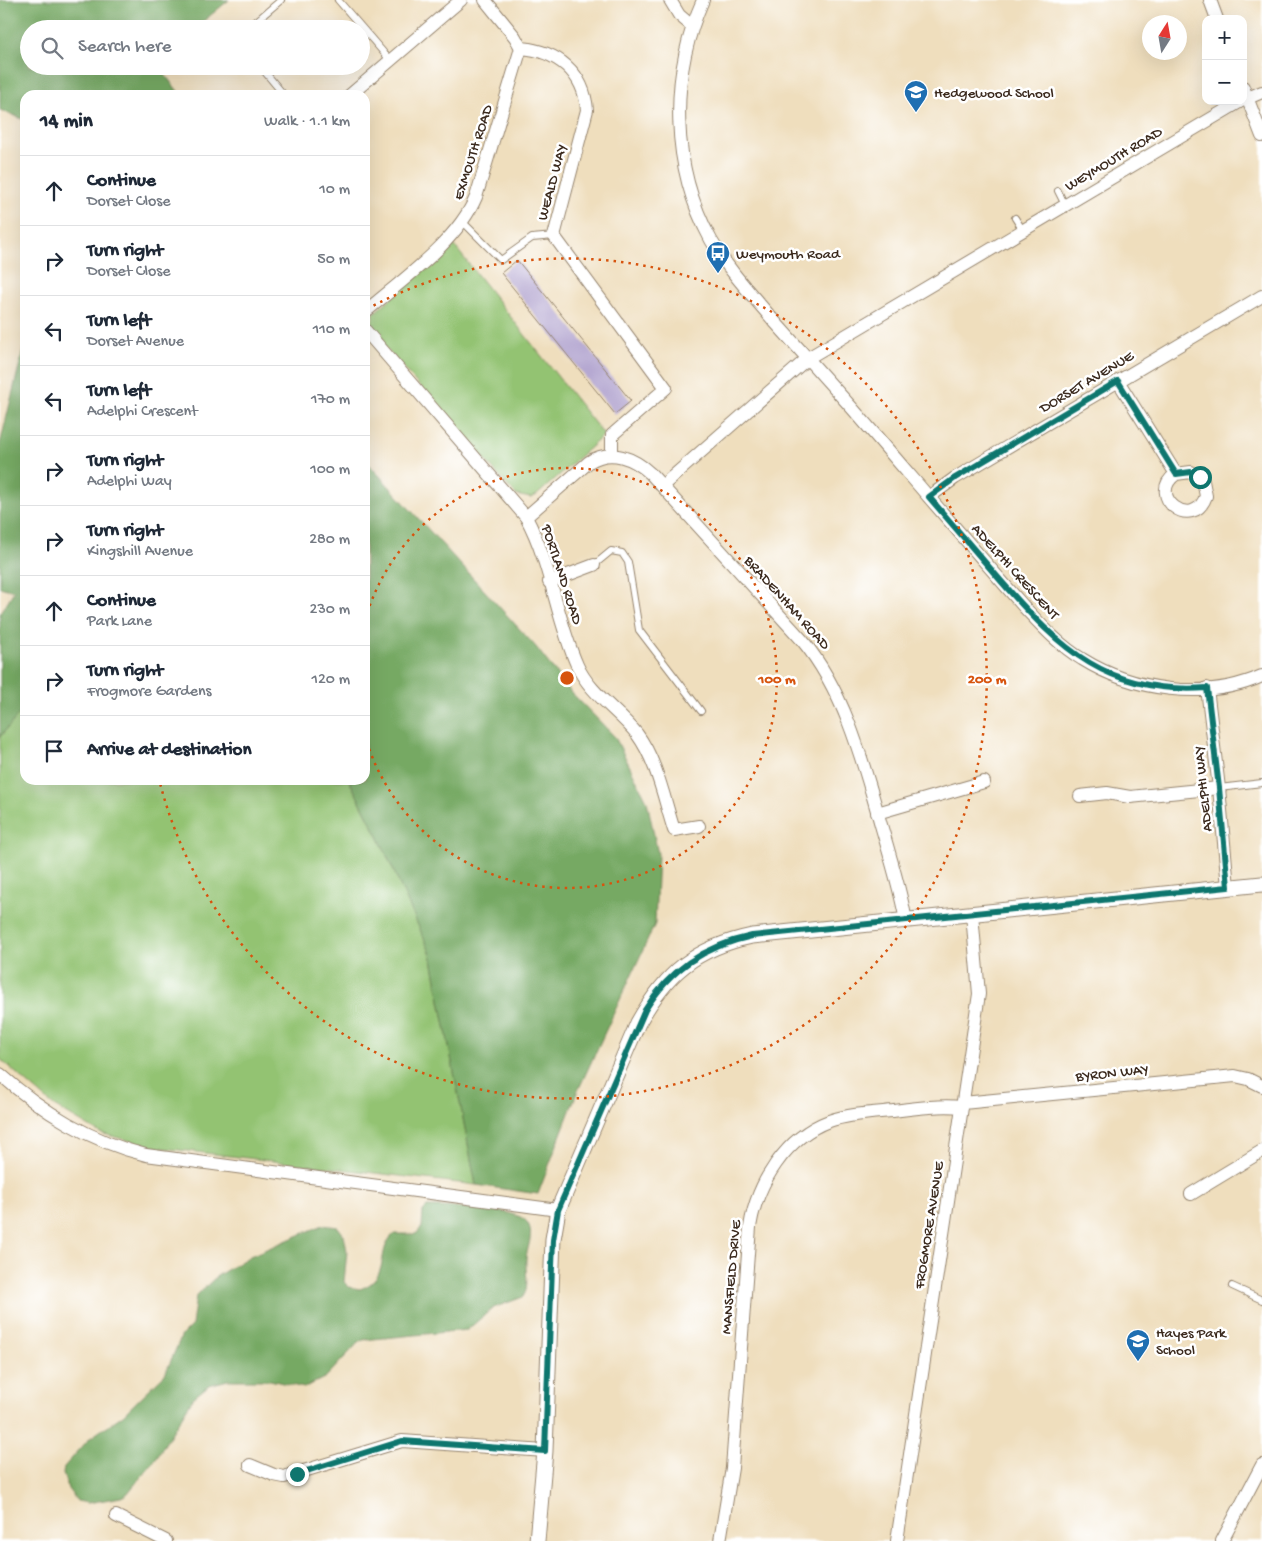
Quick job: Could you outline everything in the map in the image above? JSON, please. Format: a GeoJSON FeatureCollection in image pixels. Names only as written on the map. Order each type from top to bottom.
{"type":"FeatureCollection","features":[{"type":"Feature","properties":{"kind":"street"},"geometry":{"type":"LineString","coordinates":[[356,90],[461,0]]}},
{"type":"Feature","properties":{"kind":"street"},"geometry":{"type":"LineString","coordinates":[[485,0],[515,37],[521,48]]}},
{"type":"Feature","properties":{"kind":"street"},"geometry":{"type":"LineString","coordinates":[[670,0],[679,15],[692,26]]}},
{"type":"Feature","properties":{"kind":"street","name":"ADELPHI CRESCENT"},"geometry":{"type":"LineString","coordinates":[[703,0],[692,26],[681,76],[678,123],[683,162],[694,200],[712,240],[725,261],[1025,608],[1080,659],[1112,674],[1138,683],[1174,689],[1207,688],[1243,682],[1262,676]]}},
{"type":"Feature","properties":{"kind":"street"},"geometry":{"type":"LineString","coordinates":[[1210,0],[1216,15]]}},
{"type":"Feature","properties":{"kind":"street","name":"EXMOUTH ROAD"},"geometry":{"type":"LineString","coordinates":[[370,308],[452,236],[463,222],[476,197],[521,48]]}},
{"type":"Feature","properties":{"kind":"street","name":"WEALD WAY"},"geometry":{"type":"LineString","coordinates":[[521,48],[538,49],[558,57],[580,83],[587,102],[587,110],[554,236],[666,388],[612,435],[612,455]]}},
{"type":"Feature","properties":{"kind":"street","name":"WEYMOUTH ROAD"},"geometry":{"type":"LineString","coordinates":[[1247,95],[1262,92]]}},
{"type":"Feature","properties":{"kind":"street"},"geometry":{"type":"LineString","coordinates":[[1247,103],[1262,136]]}},
{"type":"Feature","properties":{"kind":"street","name":"WEYMOUTH ROAD"},"geometry":{"type":"LineString","coordinates":[[662,486],[808,358],[1018,224],[1065,205],[1229,105]]}},
{"type":"Feature","properties":{"kind":"street","name":"DORSET AVENUE"},"geometry":{"type":"LineString","coordinates":[[929,497],[955,478],[1262,296]]}},
{"type":"Feature","properties":{"kind":"street","name":"PORTLAND ROAD"},"geometry":{"type":"LineString","coordinates":[[370,336],[526,517],[537,542],[578,666],[590,685],[617,711],[643,743],[656,773],[674,830],[699,826]]}},
{"type":"Feature","properties":{"kind":"street"},"geometry":{"type":"LineString","coordinates":[[1118,381],[1176,474]]}},
{"type":"Feature","properties":{"kind":"street"},"geometry":{"type":"LineString","coordinates":[[526,517],[589,462],[600,456],[612,455]]}},
{"type":"Feature","properties":{"kind":"street","name":"BRADENHAM ROAD"},"geometry":{"type":"LineString","coordinates":[[612,455],[637,462],[662,486],[802,640],[821,664],[849,725],[866,770],[906,921]]}},
{"type":"Feature","properties":{"kind":"street"},"geometry":{"type":"LineString","coordinates":[[549,582],[594,565]]}},
{"type":"Feature","properties":{"kind":"street","name":"ADELPHI WAY"},"geometry":{"type":"LineString","coordinates":[[1207,688],[1228,887]]}},
{"type":"Feature","properties":{"kind":"street"},"geometry":{"type":"LineString","coordinates":[[877,812],[984,782]]}},
{"type":"Feature","properties":{"kind":"street"},"geometry":{"type":"LineString","coordinates":[[1080,796],[1107,794],[1130,797],[1219,788]]}},
{"type":"Feature","properties":{"kind":"street"},"geometry":{"type":"LineString","coordinates":[[537,1541],[545,1451],[553,1240],[558,1210],[633,1034],[661,986],[694,958],[718,945],[752,936],[1262,884]]}},
{"type":"Feature","properties":{"kind":"street","name":"FROGMORE AVENUE"},"geometry":{"type":"LineString","coordinates":[[897,1541],[963,1105],[979,984],[972,914]]}},
{"type":"Feature","properties":{"kind":"street"},"geometry":{"type":"LineString","coordinates":[[0,1074],[71,1124],[112,1145],[137,1153],[206,1165],[558,1210]]}},
{"type":"Feature","properties":{"kind":"street","name":"BYRON WAY"},"geometry":{"type":"LineString","coordinates":[[963,1105],[1236,1076],[1248,1078],[1262,1086]]}},
{"type":"Feature","properties":{"kind":"street","name":"MANSFIELD DRIVE"},"geometry":{"type":"LineString","coordinates":[[720,1541],[732,1468],[750,1227],[756,1200],[768,1176],[790,1146],[806,1134],[828,1122],[855,1115],[963,1105]]}},
{"type":"Feature","properties":{"kind":"street"},"geometry":{"type":"LineString","coordinates":[[1191,1194],[1262,1151]]}},
{"type":"Feature","properties":{"kind":"street"},"geometry":{"type":"LineString","coordinates":[[250,1465],[274,1475],[284,1476],[402,1441],[545,1451]]}},
{"type":"Feature","properties":{"kind":"street"},"geometry":{"type":"LineString","coordinates":[[1222,1541],[1262,1465]]}},
{"type":"Feature","properties":{"kind":"street"},"geometry":{"type":"LineString","coordinates":[[116,1516],[166,1541]]}},
{"type":"Feature","properties":{"kind":"lane"},"geometry":{"type":"LineString","coordinates":[[258,20],[281,0]]}},
{"type":"Feature","properties":{"kind":"lane"},"geometry":{"type":"LineString","coordinates":[[338,0],[355,20]]}},
{"type":"Feature","properties":{"kind":"lane"},"geometry":{"type":"LineString","coordinates":[[370,37],[390,60]]}},
{"type":"Feature","properties":{"kind":"lane"},"geometry":{"type":"LineString","coordinates":[[267,75],[280,90]]}},
{"type":"Feature","properties":{"kind":"lane"},"geometry":{"type":"LineString","coordinates":[[1058,191],[1065,205]]}},
{"type":"Feature","properties":{"kind":"lane"},"geometry":{"type":"LineString","coordinates":[[463,222],[501,260],[532,238],[554,236]]}},
{"type":"Feature","properties":{"kind":"lane"},"geometry":{"type":"LineString","coordinates":[[594,565],[610,551],[618,552],[625,557],[632,580],[639,630],[701,711]]}},
{"type":"Feature","properties":{"kind":"lane"},"geometry":{"type":"LineString","coordinates":[[1219,788],[1262,783]]}},
{"type":"Feature","properties":{"kind":"lane"},"geometry":{"type":"LineString","coordinates":[[1232,1286],[1262,1300]]}},
{"type":"Feature","properties":{"kind":"green space"},"geometry":{"type":"Polygon","coordinates":[[[0,0],[229,0],[205,20],[20,20],[20,75],[165,75],[177,90],[20,90],[20,118],[0,110],[0,0]]]}},
{"type":"Feature","properties":{"kind":"green space"},"geometry":{"type":"Polygon","coordinates":[[[453,244],[604,435],[537,495],[531,498],[516,495],[373,334],[371,328],[374,313],[453,244]]]}},
{"type":"Feature","properties":{"kind":"green space"},"geometry":{"type":"Polygon","coordinates":[[[20,362],[20,713],[0,737],[0,614],[14,591],[0,587],[0,444],[20,362]]]}},
{"type":"Feature","properties":{"kind":"green space"},"geometry":{"type":"Polygon","coordinates":[[[370,465],[536,647],[570,691],[615,737],[647,801],[658,854],[655,924],[576,1095],[538,1194],[476,1185],[431,954],[379,838],[352,785],[370,785],[370,465]]]}},
{"type":"Feature","properties":{"kind":"green space"},"geometry":{"type":"Polygon","coordinates":[[[20,713],[20,785],[352,785],[379,838],[431,954],[476,1185],[154,1147],[100,1133],[54,1106],[0,1059],[0,737],[20,713]]]}},
{"type":"Feature","properties":{"kind":"green space"},"geometry":{"type":"Polygon","coordinates":[[[427,1207],[464,1208],[510,1213],[521,1217],[527,1222],[530,1235],[526,1259],[526,1288],[523,1297],[493,1308],[467,1330],[363,1340],[326,1377],[304,1388],[270,1380],[228,1380],[209,1385],[193,1398],[155,1460],[127,1494],[121,1497],[88,1503],[77,1501],[68,1489],[63,1474],[64,1467],[90,1438],[123,1415],[165,1374],[182,1335],[192,1325],[196,1296],[217,1276],[250,1256],[323,1225],[338,1227],[344,1235],[347,1251],[344,1282],[349,1287],[360,1289],[370,1284],[376,1278],[380,1271],[385,1248],[394,1234],[416,1234],[422,1227],[423,1211],[427,1207]]]}},
{"type":"Feature","properties":{"kind":"building"},"geometry":{"type":"Polygon","coordinates":[[[517,260],[631,401],[615,414],[501,273],[517,260]]]}},
{"type":"Feature","properties":{"kind":"place","name":"Hedgewood School"},"geometry":{"type":"Point","coordinates":[916,113]}},
{"type":"Feature","properties":{"kind":"place","name":"Weymouth Road"},"geometry":{"type":"Point","coordinates":[718,274]}},
{"type":"Feature","properties":{"kind":"place","name":"Hayes Park School"},"geometry":{"type":"Point","coordinates":[1138,1362]}},
{"type":"Feature","properties":{"kind":"route"},"geometry":{"type":"LineString","coordinates":[[297,1474],[390,1443],[402,1441],[545,1451],[553,1240],[561,1197],[645,1010],[661,986],[682,966],[694,958],[718,945],[752,936],[1228,887],[1207,688],[1174,689],[1131,682],[1080,659],[1068,650],[1025,608],[929,497],[955,478],[1118,381],[1176,474],[1186,471],[1200,477]]}}]}
